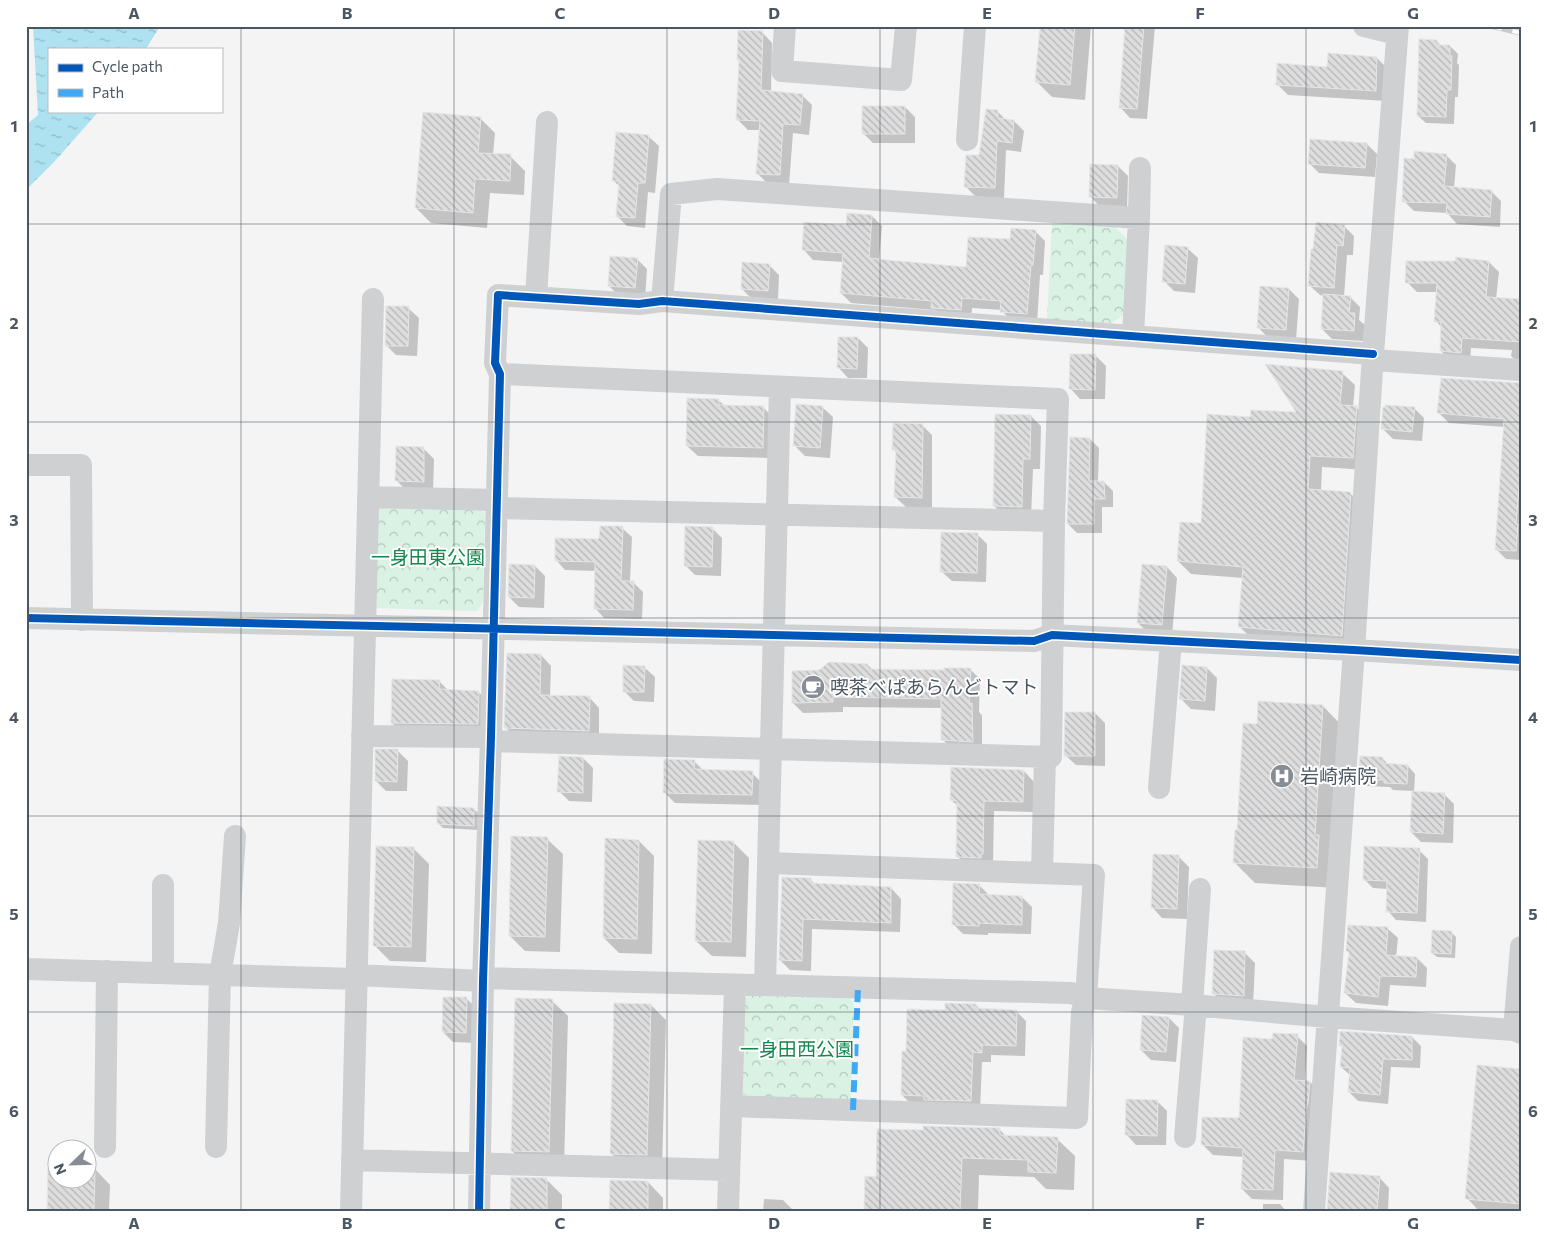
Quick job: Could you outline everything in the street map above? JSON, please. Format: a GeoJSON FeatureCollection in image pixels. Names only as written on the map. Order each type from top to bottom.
{"type":"FeatureCollection","features":[{"type":"Feature","properties":{"kind":"street"},"geometry":{"type":"LineString","coordinates":[[785,26],[782,71],[901,80],[906,26]]}},
{"type":"Feature","properties":{"kind":"street"},"geometry":{"type":"LineString","coordinates":[[967,140],[975,26]]}},
{"type":"Feature","properties":{"kind":"street"},"geometry":{"type":"LineString","coordinates":[[1314,1211],[1373,357],[1398,30],[1364,26]]}},
{"type":"Feature","properties":{"kind":"street"},"geometry":{"type":"LineString","coordinates":[[536,297],[547,122]]}},
{"type":"Feature","properties":{"kind":"street"},"geometry":{"type":"LineString","coordinates":[[1133,336],[1140,168]]}},
{"type":"Feature","properties":{"kind":"street"},"geometry":{"type":"LineString","coordinates":[[662,301],[671,194],[717,189],[1139,218]]}},
{"type":"Feature","properties":{"kind":"street"},"geometry":{"type":"LineString","coordinates":[[479,1211],[483,979],[500,374],[495,362],[498,295],[639,304],[662,301],[1133,336],[1521,370]]}},
{"type":"Feature","properties":{"kind":"street"},"geometry":{"type":"LineString","coordinates":[[351,1211],[373,299]]}},
{"type":"Feature","properties":{"kind":"street"},"geometry":{"type":"LineString","coordinates":[[362,736],[1051,756],[1054,521],[1058,399],[500,374]]}},
{"type":"Feature","properties":{"kind":"street"},"geometry":{"type":"LineString","coordinates":[[765,985],[780,387]]}},
{"type":"Feature","properties":{"kind":"street"},"geometry":{"type":"LineString","coordinates":[[26,465],[81,465],[82,620]]}},
{"type":"Feature","properties":{"kind":"street"},"geometry":{"type":"LineString","coordinates":[[368,497],[497,504],[778,514],[1054,521]]}},
{"type":"Feature","properties":{"kind":"street"},"geometry":{"type":"LineString","coordinates":[[26,618],[1034,641],[1052,635],[1521,660]]}},
{"type":"Feature","properties":{"kind":"street"},"geometry":{"type":"LineString","coordinates":[[1159,788],[1171,641]]}},
{"type":"Feature","properties":{"kind":"street"},"geometry":{"type":"LineString","coordinates":[[1042,872],[1045,756]]}},
{"type":"Feature","properties":{"kind":"street"},"geometry":{"type":"LineString","coordinates":[[216,1147],[220,975],[229,923],[235,836]]}},
{"type":"Feature","properties":{"kind":"street"},"geometry":{"type":"LineString","coordinates":[[732,1106],[1077,1118],[1082,1012],[1086,998],[1094,875],[769,863]]}},
{"type":"Feature","properties":{"kind":"street"},"geometry":{"type":"LineString","coordinates":[[163,973],[164,885]]}},
{"type":"Feature","properties":{"kind":"street"},"geometry":{"type":"LineString","coordinates":[[1185,1137],[1200,889]]}},
{"type":"Feature","properties":{"kind":"street"},"geometry":{"type":"LineString","coordinates":[[26,969],[220,975],[483,979],[1071,993],[1086,998],[1194,1005],[1517,1032],[1521,947]]}},
{"type":"Feature","properties":{"kind":"street"},"geometry":{"type":"LineString","coordinates":[[105,1147],[107,971]]}},
{"type":"Feature","properties":{"kind":"street"},"geometry":{"type":"LineString","coordinates":[[728,1211],[735,985]]}},
{"type":"Feature","properties":{"kind":"street"},"geometry":{"type":"LineString","coordinates":[[352,1160],[729,1170]]}},
{"type":"Feature","properties":{"kind":"green space"},"geometry":{"type":"Polygon","coordinates":[[[1052,222],[1114,226],[1128,240],[1125,314],[1109,325],[1047,320],[1052,222]]]}},
{"type":"Feature","properties":{"kind":"green space","name":"一身田東公園"},"geometry":{"type":"Polygon","coordinates":[[[381,504],[480,506],[485,514],[483,602],[477,611],[377,608],[371,602],[375,511],[381,504]]]}},
{"type":"Feature","properties":{"kind":"green space","name":"一身田西公園"},"geometry":{"type":"Polygon","coordinates":[[[750,994],[850,997],[854,1004],[851,1099],[844,1105],[741,1095],[744,1000],[750,994]]]}},
{"type":"Feature","properties":{"kind":"water"},"geometry":{"type":"Polygon","coordinates":[[[33,26],[160,26],[147,48],[48,48],[48,112],[98,112],[55,161],[26,190],[26,125],[38,115],[33,26]]]}},
{"type":"Feature","properties":{"kind":"building"},"geometry":{"type":"Polygon","coordinates":[[[1040,26],[1075,26],[1070,85],[1035,82],[1040,26]]]}},
{"type":"Feature","properties":{"kind":"building"},"geometry":{"type":"Polygon","coordinates":[[[1125,26],[1144,26],[1137,109],[1119,108],[1125,26]]]}},
{"type":"Feature","properties":{"kind":"building"},"geometry":{"type":"Polygon","coordinates":[[[738,30],[763,31],[761,90],[803,94],[800,125],[783,124],[780,175],[756,174],[760,121],[736,120],[739,60],[737,60],[738,30]]]}},
{"type":"Feature","properties":{"kind":"building"},"geometry":{"type":"Polygon","coordinates":[[[1419,39],[1437,40],[1437,45],[1450,45],[1450,56],[1452,56],[1451,90],[1447,90],[1446,117],[1417,116],[1419,39]]]}},
{"type":"Feature","properties":{"kind":"building"},"geometry":{"type":"Polygon","coordinates":[[[1328,53],[1377,57],[1376,91],[1276,85],[1277,63],[1327,67],[1328,53]]]}},
{"type":"Feature","properties":{"kind":"building"},"geometry":{"type":"Polygon","coordinates":[[[862,106],[905,106],[905,134],[862,134],[862,106]]]}},
{"type":"Feature","properties":{"kind":"building"},"geometry":{"type":"Polygon","coordinates":[[[986,109],[998,110],[998,118],[1014,120],[1012,143],[997,141],[995,188],[964,187],[966,155],[979,155],[986,109]]]}},
{"type":"Feature","properties":{"kind":"building"},"geometry":{"type":"Polygon","coordinates":[[[423,112],[481,117],[478,153],[511,154],[510,181],[475,179],[473,213],[415,208],[423,112]]]}},
{"type":"Feature","properties":{"kind":"building"},"geometry":{"type":"Polygon","coordinates":[[[616,132],[649,135],[645,183],[638,183],[635,218],[616,217],[619,181],[612,181],[616,132]]]}},
{"type":"Feature","properties":{"kind":"building"},"geometry":{"type":"Polygon","coordinates":[[[1310,139],[1367,143],[1365,168],[1308,164],[1310,139]]]}},
{"type":"Feature","properties":{"kind":"building"},"geometry":{"type":"Polygon","coordinates":[[[1414,151],[1447,154],[1444,186],[1492,190],[1490,217],[1446,214],[1447,203],[1402,202],[1404,158],[1414,159],[1414,151]]]}},
{"type":"Feature","properties":{"kind":"building"},"geometry":{"type":"Polygon","coordinates":[[[1090,164],[1118,165],[1117,198],[1089,197],[1090,164]]]}},
{"type":"Feature","properties":{"kind":"building"},"geometry":{"type":"Polygon","coordinates":[[[847,213],[872,215],[869,258],[887,260],[966,267],[968,237],[1010,239],[1011,228],[1036,230],[1027,314],[1000,312],[1001,301],[962,298],[961,310],[931,308],[932,301],[840,293],[843,253],[802,250],[804,222],[846,225],[847,213]]]}},
{"type":"Feature","properties":{"kind":"building"},"geometry":{"type":"Polygon","coordinates":[[[1316,222],[1345,225],[1343,246],[1337,245],[1334,288],[1308,286],[1311,249],[1313,249],[1316,222]]]}},
{"type":"Feature","properties":{"kind":"building"},"geometry":{"type":"Polygon","coordinates":[[[1165,245],[1188,247],[1185,284],[1162,282],[1165,245]]]}},
{"type":"Feature","properties":{"kind":"building"},"geometry":{"type":"Polygon","coordinates":[[[610,256],[638,258],[635,288],[608,286],[610,256]]]}},
{"type":"Feature","properties":{"kind":"building"},"geometry":{"type":"Polygon","coordinates":[[[1456,257],[1489,261],[1486,297],[1521,299],[1521,342],[1462,338],[1461,353],[1440,351],[1441,322],[1434,322],[1437,283],[1405,283],[1406,261],[1455,261],[1456,257]]]}},
{"type":"Feature","properties":{"kind":"building"},"geometry":{"type":"Polygon","coordinates":[[[742,262],[770,264],[768,291],[741,289],[742,262]]]}},
{"type":"Feature","properties":{"kind":"building"},"geometry":{"type":"Polygon","coordinates":[[[1260,286],[1289,288],[1286,330],[1257,328],[1260,286]]]}},
{"type":"Feature","properties":{"kind":"building"},"geometry":{"type":"Polygon","coordinates":[[[1323,294],[1351,296],[1349,313],[1355,313],[1354,331],[1321,329],[1323,294]]]}},
{"type":"Feature","properties":{"kind":"building"},"geometry":{"type":"Polygon","coordinates":[[[386,306],[409,306],[408,346],[385,346],[386,306]]]}},
{"type":"Feature","properties":{"kind":"building"},"geometry":{"type":"Polygon","coordinates":[[[838,337],[858,337],[857,369],[837,368],[838,337]]]}},
{"type":"Feature","properties":{"kind":"building"},"geometry":{"type":"Polygon","coordinates":[[[1070,354],[1096,354],[1095,390],[1069,389],[1070,354]]]}},
{"type":"Feature","properties":{"kind":"building"},"geometry":{"type":"Polygon","coordinates":[[[1265,364],[1343,371],[1340,405],[1357,406],[1353,458],[1310,456],[1308,489],[1351,492],[1342,636],[1238,627],[1243,567],[1177,561],[1180,522],[1201,523],[1207,414],[1250,417],[1251,410],[1296,412],[1265,364]]]}},
{"type":"Feature","properties":{"kind":"building"},"geometry":{"type":"Polygon","coordinates":[[[1441,378],[1521,383],[1521,463],[1516,524],[1518,524],[1516,551],[1495,550],[1504,419],[1437,413],[1441,378]]]}},
{"type":"Feature","properties":{"kind":"building"},"geometry":{"type":"Polygon","coordinates":[[[687,398],[719,399],[719,405],[764,406],[763,448],[686,446],[687,398]]]}},
{"type":"Feature","properties":{"kind":"building"},"geometry":{"type":"Polygon","coordinates":[[[796,404],[823,406],[820,448],[793,446],[796,404]]]}},
{"type":"Feature","properties":{"kind":"building"},"geometry":{"type":"Polygon","coordinates":[[[1385,405],[1415,407],[1412,432],[1381,429],[1383,407],[1385,405]]]}},
{"type":"Feature","properties":{"kind":"building"},"geometry":{"type":"Polygon","coordinates":[[[995,414],[1031,415],[1030,459],[1023,459],[1022,507],[993,506],[995,414]]]}},
{"type":"Feature","properties":{"kind":"building"},"geometry":{"type":"Polygon","coordinates":[[[893,423],[923,424],[922,498],[894,497],[896,450],[892,450],[893,423]]]}},
{"type":"Feature","properties":{"kind":"building"},"geometry":{"type":"Polygon","coordinates":[[[1070,437],[1090,438],[1089,481],[1104,481],[1105,499],[1094,499],[1094,524],[1067,524],[1070,437]]]}},
{"type":"Feature","properties":{"kind":"building"},"geometry":{"type":"Polygon","coordinates":[[[396,446],[424,447],[424,482],[395,481],[396,446]]]}},
{"type":"Feature","properties":{"kind":"building"},"geometry":{"type":"Polygon","coordinates":[[[600,526],[623,526],[621,581],[634,581],[633,610],[594,609],[595,562],[555,561],[555,538],[599,539],[600,526]]]}},
{"type":"Feature","properties":{"kind":"building"},"geometry":{"type":"Polygon","coordinates":[[[685,526],[713,527],[712,567],[684,566],[685,526]]]}},
{"type":"Feature","properties":{"kind":"building"},"geometry":{"type":"Polygon","coordinates":[[[941,532],[978,533],[977,573],[940,572],[941,532]]]}},
{"type":"Feature","properties":{"kind":"building"},"geometry":{"type":"Polygon","coordinates":[[[509,564],[535,565],[534,598],[508,597],[509,564]]]}},
{"type":"Feature","properties":{"kind":"building"},"geometry":{"type":"Polygon","coordinates":[[[1142,564],[1167,566],[1162,625],[1137,623],[1142,564]]]}},
{"type":"Feature","properties":{"kind":"building"},"geometry":{"type":"Polygon","coordinates":[[[507,653],[541,654],[540,695],[590,696],[589,731],[504,728],[507,653]]]}},
{"type":"Feature","properties":{"kind":"building"},"geometry":{"type":"Polygon","coordinates":[[[829,662],[868,664],[868,669],[944,670],[944,668],[971,668],[969,703],[972,703],[973,742],[941,740],[941,699],[833,697],[833,702],[792,703],[792,671],[819,670],[829,662]]]}},
{"type":"Feature","properties":{"kind":"building"},"geometry":{"type":"Polygon","coordinates":[[[623,665],[645,666],[644,692],[623,692],[623,665]]]}},
{"type":"Feature","properties":{"kind":"building"},"geometry":{"type":"Polygon","coordinates":[[[1182,665],[1207,667],[1205,701],[1179,699],[1182,665]]]}},
{"type":"Feature","properties":{"kind":"building"},"geometry":{"type":"Polygon","coordinates":[[[392,679],[440,680],[439,689],[479,691],[478,724],[391,723],[392,679]]]}},
{"type":"Feature","properties":{"kind":"building"},"geometry":{"type":"Polygon","coordinates":[[[1258,701],[1323,705],[1315,835],[1319,835],[1317,868],[1233,863],[1235,830],[1237,830],[1243,723],[1257,724],[1258,701]]]}},
{"type":"Feature","properties":{"kind":"building"},"geometry":{"type":"Polygon","coordinates":[[[1065,712],[1095,712],[1095,756],[1064,756],[1065,712]]]}},
{"type":"Feature","properties":{"kind":"building"},"geometry":{"type":"Polygon","coordinates":[[[375,749],[398,749],[397,782],[375,781],[375,749]]]}},
{"type":"Feature","properties":{"kind":"building"},"geometry":{"type":"Polygon","coordinates":[[[559,756],[583,757],[583,793],[557,792],[559,756]]]}},
{"type":"Feature","properties":{"kind":"building"},"geometry":{"type":"Polygon","coordinates":[[[1360,756],[1383,757],[1383,763],[1408,765],[1407,784],[1384,783],[1384,780],[1358,779],[1360,756]]]}},
{"type":"Feature","properties":{"kind":"building"},"geometry":{"type":"Polygon","coordinates":[[[664,759],[695,760],[694,769],[753,771],[752,795],[663,793],[664,759]]]}},
{"type":"Feature","properties":{"kind":"building"},"geometry":{"type":"Polygon","coordinates":[[[951,767],[1024,770],[1023,802],[984,801],[983,854],[981,854],[981,858],[956,857],[957,801],[950,800],[951,767]]]}},
{"type":"Feature","properties":{"kind":"building"},"geometry":{"type":"Polygon","coordinates":[[[1412,791],[1445,793],[1443,834],[1410,832],[1412,791]]]}},
{"type":"Feature","properties":{"kind":"building"},"geometry":{"type":"Polygon","coordinates":[[[437,806],[474,808],[474,826],[437,824],[437,806]]]}},
{"type":"Feature","properties":{"kind":"building"},"geometry":{"type":"Polygon","coordinates":[[[511,836],[548,837],[545,937],[509,936],[511,836]]]}},
{"type":"Feature","properties":{"kind":"building"},"geometry":{"type":"Polygon","coordinates":[[[605,838],[639,840],[637,939],[603,938],[605,838]]]}},
{"type":"Feature","properties":{"kind":"building"},"geometry":{"type":"Polygon","coordinates":[[[698,840],[734,841],[731,942],[695,941],[698,840]]]}},
{"type":"Feature","properties":{"kind":"building"},"geometry":{"type":"Polygon","coordinates":[[[376,846],[414,847],[411,947],[373,946],[376,846]]]}},
{"type":"Feature","properties":{"kind":"building"},"geometry":{"type":"Polygon","coordinates":[[[1364,846],[1420,848],[1417,913],[1386,912],[1387,881],[1363,880],[1364,846]]]}},
{"type":"Feature","properties":{"kind":"building"},"geometry":{"type":"Polygon","coordinates":[[[1153,854],[1179,855],[1177,909],[1151,908],[1153,854]]]}},
{"type":"Feature","properties":{"kind":"building"},"geometry":{"type":"Polygon","coordinates":[[[782,877],[811,878],[811,883],[891,887],[891,923],[803,919],[802,961],[779,960],[782,877]]]}},
{"type":"Feature","properties":{"kind":"building"},"geometry":{"type":"Polygon","coordinates":[[[953,883],[980,884],[979,894],[1022,896],[1022,925],[979,923],[979,926],[952,925],[953,883]]]}},
{"type":"Feature","properties":{"kind":"building"},"geometry":{"type":"Polygon","coordinates":[[[1348,925],[1388,927],[1386,955],[1417,957],[1416,977],[1380,976],[1378,997],[1344,993],[1349,952],[1346,951],[1348,925]]]}},
{"type":"Feature","properties":{"kind":"building"},"geometry":{"type":"Polygon","coordinates":[[[1432,930],[1452,931],[1451,954],[1431,953],[1432,930]]]}},
{"type":"Feature","properties":{"kind":"building"},"geometry":{"type":"Polygon","coordinates":[[[1214,950],[1245,951],[1244,996],[1212,994],[1214,950]]]}},
{"type":"Feature","properties":{"kind":"building"},"geometry":{"type":"Polygon","coordinates":[[[443,997],[467,997],[466,1033],[442,1032],[443,997]]]}},
{"type":"Feature","properties":{"kind":"building"},"geometry":{"type":"Polygon","coordinates":[[[515,998],[553,999],[549,1152],[511,1151],[515,998]]]}},
{"type":"Feature","properties":{"kind":"building"},"geometry":{"type":"Polygon","coordinates":[[[614,1003],[651,1004],[647,1155],[610,1154],[614,1003]]]}},
{"type":"Feature","properties":{"kind":"building"},"geometry":{"type":"Polygon","coordinates":[[[945,1003],[976,1004],[976,1008],[1017,1010],[1016,1046],[982,1045],[982,1053],[973,1052],[971,1101],[924,1100],[924,1096],[901,1095],[902,1051],[906,1051],[907,1009],[945,1010],[945,1003]]]}},
{"type":"Feature","properties":{"kind":"building"},"geometry":{"type":"Polygon","coordinates":[[[1142,1015],[1169,1017],[1166,1052],[1140,1050],[1142,1015]]]}},
{"type":"Feature","properties":{"kind":"building"},"geometry":{"type":"Polygon","coordinates":[[[1340,1031],[1412,1036],[1412,1060],[1383,1059],[1380,1095],[1348,1092],[1350,1068],[1340,1067],[1342,1046],[1339,1046],[1340,1031]]]}},
{"type":"Feature","properties":{"kind":"building"},"geometry":{"type":"Polygon","coordinates":[[[1273,1033],[1298,1034],[1294,1080],[1310,1081],[1303,1152],[1275,1150],[1273,1190],[1241,1189],[1243,1148],[1201,1145],[1202,1117],[1239,1118],[1243,1037],[1272,1039],[1273,1033]]]}},
{"type":"Feature","properties":{"kind":"building"},"geometry":{"type":"Polygon","coordinates":[[[1477,1065],[1521,1069],[1521,1204],[1465,1199],[1477,1065]]]}},
{"type":"Feature","properties":{"kind":"building"},"geometry":{"type":"Polygon","coordinates":[[[1126,1099],[1158,1100],[1157,1136],[1125,1135],[1126,1099]]]}},
{"type":"Feature","properties":{"kind":"building"},"geometry":{"type":"Polygon","coordinates":[[[923,1126],[1000,1128],[1000,1135],[1058,1137],[1056,1173],[1028,1172],[1028,1160],[962,1158],[960,1211],[864,1211],[865,1176],[876,1177],[877,1129],[923,1130],[923,1126]]]}},
{"type":"Feature","properties":{"kind":"building"},"geometry":{"type":"Polygon","coordinates":[[[48,1168],[48,1190],[94,1190],[94,1211],[47,1211],[48,1168]]]}},
{"type":"Feature","properties":{"kind":"building"},"geometry":{"type":"Polygon","coordinates":[[[1330,1172],[1380,1176],[1377,1211],[1327,1211],[1330,1172]]]}},
{"type":"Feature","properties":{"kind":"building"},"geometry":{"type":"Polygon","coordinates":[[[511,1177],[547,1178],[547,1211],[510,1211],[511,1177]]]}},
{"type":"Feature","properties":{"kind":"building"},"geometry":{"type":"Polygon","coordinates":[[[610,1180],[648,1181],[648,1211],[609,1211],[610,1180]]]}},
{"type":"Feature","properties":{"kind":"railway"},"geometry":{"type":"LineString","coordinates":[[1491,26],[1521,33]]}},
{"type":"Feature","properties":{"kind":"marked path"},"geometry":{"type":"LineString","coordinates":[[853,1110],[858,987]]}},
{"type":"Feature","properties":{"kind":"cycle path"},"geometry":{"type":"LineString","coordinates":[[479,1211],[483,981],[500,374],[495,363],[498,295],[639,304],[662,301],[1373,354]]}},
{"type":"Feature","properties":{"kind":"cycle path"},"geometry":{"type":"LineString","coordinates":[[26,618],[1034,641],[1052,635],[1521,660]]}},
{"type":"Feature","properties":{"kind":"place","name":"喫茶べぱあらんどトマト"},"geometry":{"type":"Point","coordinates":[813,687]}},
{"type":"Feature","properties":{"kind":"place","name":"岩崎病院"},"geometry":{"type":"Point","coordinates":[1282,776]}}]}
